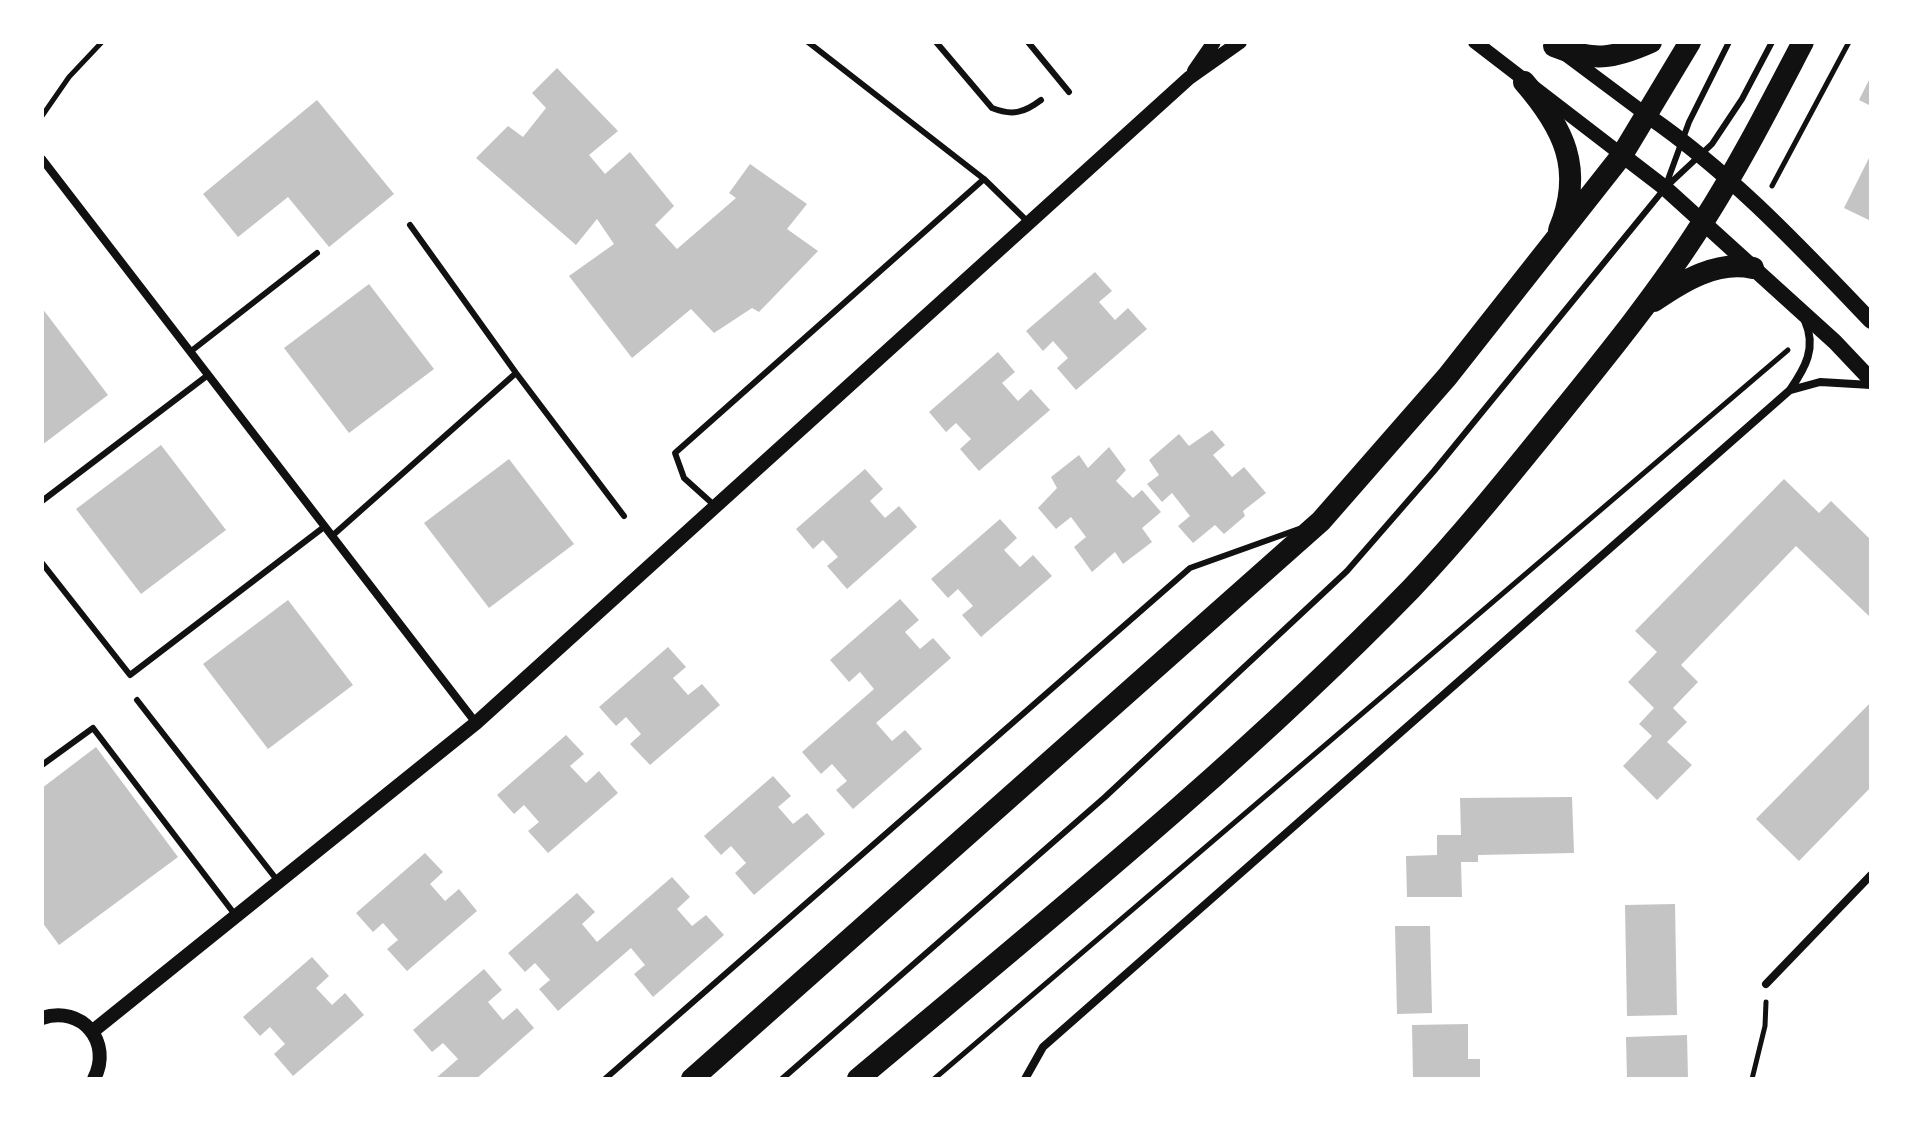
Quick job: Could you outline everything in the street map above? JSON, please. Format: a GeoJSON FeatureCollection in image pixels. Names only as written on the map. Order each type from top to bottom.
{"type":"FeatureCollection","features":[{"type":"Feature","properties":{"kind":"highway"},"geometry":{"type":"LineString","coordinates":[[1552,44],[1591,58],[1611,57],[1651,42]]}},
{"type":"Feature","properties":{"kind":"highway"},"geometry":{"type":"LineString","coordinates":[[692,1079],[1321,521],[1447,377],[1622,155],[1690,42]]}},
{"type":"Feature","properties":{"kind":"highway"},"geometry":{"type":"LineString","coordinates":[[858,1079],[1069,901],[1352,648],[1414,585],[1516,468],[1647,306],[1728,180],[1803,42]]}},
{"type":"Feature","properties":{"kind":"highway"},"geometry":{"type":"LineString","coordinates":[[1524,82],[1556,122],[1569,164],[1566,207],[1551,246]]}},
{"type":"Feature","properties":{"kind":"highway"},"geometry":{"type":"LineString","coordinates":[[1647,306],[1677,286],[1718,268],[1731,265],[1753,268]]}},
{"type":"Feature","properties":{"kind":"main road"},"geometry":{"type":"LineString","coordinates":[[1648,116],[1682,139],[1759,208],[1871,321]]}},
{"type":"Feature","properties":{"kind":"main road"},"geometry":{"type":"LineString","coordinates":[[1622,155],[1703,222],[1799,310],[1871,383]]}},
{"type":"Feature","properties":{"kind":"street"},"geometry":{"type":"LineString","coordinates":[[1189,78],[1214,42]]}},
{"type":"Feature","properties":{"kind":"street"},"geometry":{"type":"LineString","coordinates":[[93,1031],[476,723],[1189,78],[1240,42]]}},
{"type":"Feature","properties":{"kind":"street"},"geometry":{"type":"LineString","coordinates":[[1475,42],[1622,155]]}},
{"type":"Feature","properties":{"kind":"street"},"geometry":{"type":"LineString","coordinates":[[1552,44],[1648,116]]}},
{"type":"Feature","properties":{"kind":"street"},"geometry":{"type":"LineString","coordinates":[[42,159],[476,723]]}},
{"type":"Feature","properties":{"kind":"street"},"geometry":{"type":"LineString","coordinates":[[1025,1079],[1043,1047],[1054,1037],[1790,390],[1806,366],[1810,346],[1810,332],[1799,310]]}},
{"type":"Feature","properties":{"kind":"street"},"geometry":{"type":"LineString","coordinates":[[1790,390],[1807,383],[1871,383]]}},
{"type":"Feature","properties":{"kind":"street"},"geometry":{"type":"LineString","coordinates":[[1766,984],[1871,875]]}},
{"type":"Feature","properties":{"kind":"street"},"geometry":{"type":"LineString","coordinates":[[42,1018],[58,1014],[71,1016],[93,1031],[101,1056],[94,1079]]}},
{"type":"Feature","properties":{"kind":"lane"},"geometry":{"type":"LineString","coordinates":[[808,42],[984,179],[1029,223]]}},
{"type":"Feature","properties":{"kind":"lane"},"geometry":{"type":"LineString","coordinates":[[936,42],[992,108],[1006,113],[1026,112],[1041,100]]}},
{"type":"Feature","properties":{"kind":"lane"},"geometry":{"type":"LineString","coordinates":[[1028,42],[1069,92]]}},
{"type":"Feature","properties":{"kind":"lane"},"geometry":{"type":"LineString","coordinates":[[1665,188],[1682,139],[1729,42]]}},
{"type":"Feature","properties":{"kind":"lane"},"geometry":{"type":"LineString","coordinates":[[782,1079],[1105,797],[1347,571],[1434,471],[1665,188],[1701,156],[1742,99],[1772,42]]}},
{"type":"Feature","properties":{"kind":"lane"},"geometry":{"type":"LineString","coordinates":[[716,506],[684,478],[675,453],[984,179]]}},
{"type":"Feature","properties":{"kind":"lane"},"geometry":{"type":"LineString","coordinates":[[410,225],[624,516]]}},
{"type":"Feature","properties":{"kind":"lane"},"geometry":{"type":"LineString","coordinates":[[190,352],[317,253]]}},
{"type":"Feature","properties":{"kind":"lane"},"geometry":{"type":"LineString","coordinates":[[332,536],[516,373]]}},
{"type":"Feature","properties":{"kind":"lane"},"geometry":{"type":"LineString","coordinates":[[42,501],[208,375]]}},
{"type":"Feature","properties":{"kind":"lane"},"geometry":{"type":"LineString","coordinates":[[605,1079],[1190,568],[1321,521]]}},
{"type":"Feature","properties":{"kind":"lane"},"geometry":{"type":"LineString","coordinates":[[42,563],[130,675],[324,527]]}},
{"type":"Feature","properties":{"kind":"lane"},"geometry":{"type":"LineString","coordinates":[[137,700],[279,882]]}},
{"type":"Feature","properties":{"kind":"lane"},"geometry":{"type":"LineString","coordinates":[[42,765],[93,728],[236,916]]}},
{"type":"Feature","properties":{"kind":"path"},"geometry":{"type":"LineString","coordinates":[[42,116],[69,77],[102,42]]}},
{"type":"Feature","properties":{"kind":"path"},"geometry":{"type":"LineString","coordinates":[[1759,208],[1849,42]]}},
{"type":"Feature","properties":{"kind":"path"},"geometry":{"type":"LineString","coordinates":[[934,1079],[1796,344],[1810,346]]}},
{"type":"Feature","properties":{"kind":"path"},"geometry":{"type":"LineString","coordinates":[[1752,1079],[1765,1026],[1766,984]]}},
{"type":"Feature","properties":{"kind":"building"},"geometry":{"type":"Polygon","coordinates":[[[557,68],[618,131],[589,155],[605,174],[630,152],[674,206],[655,225],[677,249],[736,198],[729,193],[750,164],[807,204],[787,229],[818,251],[759,312],[752,308],[714,333],[691,309],[632,358],[569,276],[614,244],[597,219],[576,245],[476,158],[508,126],[523,137],[546,108],[532,93],[557,68]]]}},
{"type":"Feature","properties":{"kind":"building"},"geometry":{"type":"Polygon","coordinates":[[[1871,76],[1871,106],[1859,100],[1871,76]]]}},
{"type":"Feature","properties":{"kind":"building"},"geometry":{"type":"Polygon","coordinates":[[[317,100],[394,194],[329,247],[288,197],[238,237],[203,194],[317,100]]]}},
{"type":"Feature","properties":{"kind":"building"},"geometry":{"type":"Polygon","coordinates":[[[1871,154],[1871,221],[1844,208],[1871,154]]]}},
{"type":"Feature","properties":{"kind":"building"},"geometry":{"type":"Polygon","coordinates":[[[1095,272],[1112,291],[1099,302],[1115,320],[1128,308],[1147,329],[1076,390],[1057,368],[1068,358],[1053,341],[1043,351],[1026,331],[1095,272]]]}},
{"type":"Feature","properties":{"kind":"building"},"geometry":{"type":"Polygon","coordinates":[[[369,284],[434,369],[349,433],[284,348],[369,284]]]}},
{"type":"Feature","properties":{"kind":"building"},"geometry":{"type":"Polygon","coordinates":[[[42,308],[108,395],[42,445],[42,308]]]}},
{"type":"Feature","properties":{"kind":"building"},"geometry":{"type":"Polygon","coordinates":[[[998,352],[1015,372],[1002,383],[1018,401],[1031,389],[1050,410],[979,471],[960,449],[971,439],[956,423],[946,432],[929,412],[998,352]]]}},
{"type":"Feature","properties":{"kind":"building"},"geometry":{"type":"Polygon","coordinates":[[[1212,430],[1225,445],[1213,455],[1232,477],[1244,467],[1266,493],[1243,511],[1245,516],[1224,534],[1215,525],[1193,543],[1178,526],[1190,516],[1172,493],[1162,502],[1147,484],[1159,475],[1149,460],[1179,434],[1189,446],[1212,430]]]}},
{"type":"Feature","properties":{"kind":"building"},"geometry":{"type":"Polygon","coordinates":[[[161,445],[226,530],[141,594],[76,509],[161,445]]]}},
{"type":"Feature","properties":{"kind":"building"},"geometry":{"type":"Polygon","coordinates":[[[1109,447],[1126,470],[1116,481],[1133,498],[1142,490],[1161,512],[1142,528],[1152,542],[1123,564],[1115,552],[1092,572],[1074,547],[1086,537],[1071,517],[1056,529],[1038,508],[1057,488],[1051,477],[1079,455],[1088,468],[1109,447]]]}},
{"type":"Feature","properties":{"kind":"building"},"geometry":{"type":"Polygon","coordinates":[[[509,459],[574,544],[489,608],[424,523],[509,459]]]}},
{"type":"Feature","properties":{"kind":"building"},"geometry":{"type":"Polygon","coordinates":[[[865,469],[883,489],[870,501],[885,518],[899,506],[917,527],[847,589],[827,566],[838,557],[823,540],[813,549],[796,529],[865,469]]]}},
{"type":"Feature","properties":{"kind":"building"},"geometry":{"type":"Polygon","coordinates":[[[1784,479],[1819,513],[1831,501],[1871,540],[1871,618],[1796,546],[1681,665],[1698,682],[1673,708],[1687,722],[1667,742],[1692,765],[1657,800],[1623,766],[1652,736],[1639,724],[1654,708],[1628,682],[1657,652],[1635,631],[1784,479]]]}},
{"type":"Feature","properties":{"kind":"building"},"geometry":{"type":"Polygon","coordinates":[[[1000,519],[1017,538],[1004,550],[1020,567],[1033,555],[1052,576],[981,637],[962,615],[973,606],[958,589],[948,598],[931,579],[1000,519]]]}},
{"type":"Feature","properties":{"kind":"building"},"geometry":{"type":"Polygon","coordinates":[[[900,599],[919,620],[905,632],[920,649],[933,638],[951,658],[876,723],[892,741],[905,730],[922,749],[853,809],[836,790],[847,781],[832,764],[821,774],[802,752],[874,689],[860,672],[849,682],[830,660],[900,599]]]}},
{"type":"Feature","properties":{"kind":"building"},"geometry":{"type":"Polygon","coordinates":[[[288,600],[353,685],[268,749],[203,664],[288,600]]]}},
{"type":"Feature","properties":{"kind":"building"},"geometry":{"type":"Polygon","coordinates":[[[668,647],[686,667],[673,678],[688,695],[702,684],[720,705],[650,765],[630,744],[641,734],[626,717],[616,726],[599,707],[668,647]]]}},
{"type":"Feature","properties":{"kind":"building"},"geometry":{"type":"Polygon","coordinates":[[[1871,702],[1871,787],[1799,861],[1756,819],[1871,702]]]}},
{"type":"Feature","properties":{"kind":"building"},"geometry":{"type":"Polygon","coordinates":[[[566,735],[584,754],[570,766],[586,783],[599,771],[618,793],[548,853],[528,831],[539,822],[524,805],[514,814],[497,795],[566,735]]]}},
{"type":"Feature","properties":{"kind":"building"},"geometry":{"type":"Polygon","coordinates":[[[96,747],[178,857],[59,945],[42,922],[42,788],[96,747]]]}},
{"type":"Feature","properties":{"kind":"building"},"geometry":{"type":"Polygon","coordinates":[[[773,776],[791,796],[778,807],[793,824],[807,813],[825,834],[754,895],[735,873],[746,863],[731,846],[721,855],[704,836],[773,776]]]}},
{"type":"Feature","properties":{"kind":"building"},"geometry":{"type":"Polygon","coordinates":[[[1572,797],[1574,853],[1478,855],[1478,862],[1461,862],[1462,897],[1407,897],[1406,856],[1437,855],[1437,835],[1461,835],[1460,798],[1572,797]]]}},
{"type":"Feature","properties":{"kind":"building"},"geometry":{"type":"Polygon","coordinates":[[[425,853],[443,872],[430,884],[445,901],[459,889],[477,911],[407,971],[387,949],[398,940],[383,923],[373,932],[356,913],[425,853]]]}},
{"type":"Feature","properties":{"kind":"building"},"geometry":{"type":"Polygon","coordinates":[[[672,877],[690,897],[677,909],[692,926],[706,915],[724,935],[653,997],[634,974],[645,965],[631,948],[558,1011],[539,989],[550,980],[535,963],[525,972],[508,953],[577,893],[595,912],[582,924],[597,942],[672,877]]]}},
{"type":"Feature","properties":{"kind":"building"},"geometry":{"type":"Polygon","coordinates":[[[1675,904],[1677,1015],[1627,1016],[1625,905],[1675,904]]]}},
{"type":"Feature","properties":{"kind":"building"},"geometry":{"type":"Polygon","coordinates":[[[1395,926],[1430,926],[1432,1013],[1397,1014],[1395,926]]]}},
{"type":"Feature","properties":{"kind":"building"},"geometry":{"type":"Polygon","coordinates":[[[312,957],[329,976],[316,988],[332,1005],[345,993],[364,1015],[293,1076],[274,1054],[285,1044],[270,1027],[260,1036],[243,1017],[312,957]]]}},
{"type":"Feature","properties":{"kind":"building"},"geometry":{"type":"Polygon","coordinates":[[[484,969],[502,990],[488,1002],[503,1020],[517,1008],[534,1028],[476,1079],[435,1079],[458,1059],[443,1043],[432,1052],[413,1030],[484,969]]]}},
{"type":"Feature","properties":{"kind":"building"},"geometry":{"type":"Polygon","coordinates":[[[1468,1024],[1468,1059],[1480,1059],[1480,1079],[1413,1079],[1412,1025],[1468,1024]]]}},
{"type":"Feature","properties":{"kind":"building"},"geometry":{"type":"Polygon","coordinates":[[[1687,1035],[1688,1079],[1627,1079],[1626,1037],[1687,1035]]]}}]}
